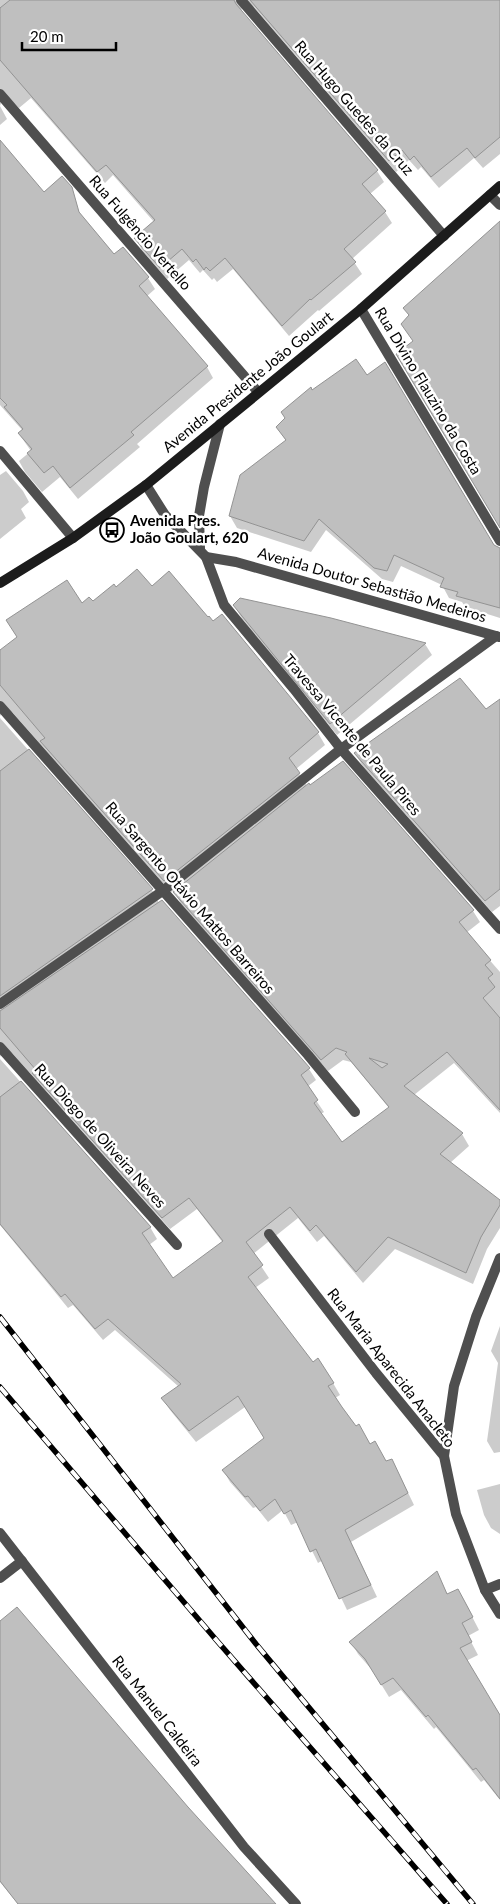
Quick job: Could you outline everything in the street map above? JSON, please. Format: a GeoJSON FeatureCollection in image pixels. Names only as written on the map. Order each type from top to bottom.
{"type":"FeatureCollection","features":[{"type":"Feature","properties":{"kind":"main road","name":"Avenida Presidente João Goulart"},"geometry":{"type":"LineString","coordinates":[[0,583],[73,538],[146,485],[361,309],[500,186]]}},
{"type":"Feature","properties":{"kind":"street","name":"Rua Hugo Guedes da Cruz"},"geometry":{"type":"LineString","coordinates":[[241,0],[444,236]]}},
{"type":"Feature","properties":{"kind":"street","name":"Rua Fulgêncio Vertello"},"geometry":{"type":"LineString","coordinates":[[0,94],[258,392]]}},
{"type":"Feature","properties":{"kind":"street"},"geometry":{"type":"LineString","coordinates":[[490,195],[500,205]]}},
{"type":"Feature","properties":{"kind":"street","name":"Rua Divino Flauzino da Costa"},"geometry":{"type":"LineString","coordinates":[[361,309],[500,541]]}},
{"type":"Feature","properties":{"kind":"street","name":"Travessa Vicente de Paula Pires"},"geometry":{"type":"LineString","coordinates":[[220,424],[204,487],[200,516],[203,553],[224,605],[341,749],[500,930]]}},
{"type":"Feature","properties":{"kind":"street"},"geometry":{"type":"LineString","coordinates":[[0,451],[73,538]]}},
{"type":"Feature","properties":{"kind":"street","name":"Travessa Vicente de Paula Pires"},"geometry":{"type":"LineString","coordinates":[[146,485],[165,516],[203,553]]}},
{"type":"Feature","properties":{"kind":"street","name":"Avenida Doutor Sebastião Medeiros"},"geometry":{"type":"LineString","coordinates":[[203,553],[498,636]]}},
{"type":"Feature","properties":{"kind":"street"},"geometry":{"type":"LineString","coordinates":[[0,1004],[164,890],[341,749],[498,636]]}},
{"type":"Feature","properties":{"kind":"street","name":"Rua Sargento Otávio Mattos Barreiros"},"geometry":{"type":"LineString","coordinates":[[0,706],[164,890],[308,1055],[355,1112]]}},
{"type":"Feature","properties":{"kind":"street","name":"Rua Diogo de Oliveira Neves"},"geometry":{"type":"LineString","coordinates":[[0,1047],[177,1245]]}},
{"type":"Feature","properties":{"kind":"street","name":"Rua Maria Aparecida Anacleto"},"geometry":{"type":"LineString","coordinates":[[269,1234],[376,1373],[444,1456],[456,1514],[486,1590],[500,1614]]}},
{"type":"Feature","properties":{"kind":"street"},"geometry":{"type":"LineString","coordinates":[[444,1456],[454,1386],[476,1317],[500,1258]]}},
{"type":"Feature","properties":{"kind":"street","name":"Rua Manuel Caldeira"},"geometry":{"type":"LineString","coordinates":[[0,1533],[244,1847],[296,1904]]}},
{"type":"Feature","properties":{"kind":"street"},"geometry":{"type":"LineString","coordinates":[[0,1578],[22,1561]]}},
{"type":"Feature","properties":{"kind":"street"},"geometry":{"type":"LineString","coordinates":[[486,1590],[500,1584]]}},
{"type":"Feature","properties":{"kind":"building"},"geometry":{"type":"Polygon","coordinates":[[[10,0],[234,0],[378,170],[362,184],[386,211],[344,249],[356,262],[310,299],[282,326],[225,258],[210,271],[206,267],[204,270],[196,259],[193,262],[182,249],[160,268],[134,238],[155,220],[106,165],[97,172],[0,60],[0,8],[10,0]]]}},
{"type":"Feature","properties":{"kind":"building"},"geometry":{"type":"Polygon","coordinates":[[[250,0],[500,0],[500,137],[475,158],[467,148],[431,177],[414,156],[410,160],[402,150],[389,161],[250,0]]]}},
{"type":"Feature","properties":{"kind":"building"},"geometry":{"type":"Polygon","coordinates":[[[0,140],[44,192],[62,176],[72,187],[79,212],[114,254],[123,247],[149,277],[139,286],[208,366],[131,432],[134,435],[70,488],[53,466],[44,473],[27,453],[32,449],[18,433],[23,429],[4,407],[7,405],[0,398],[0,140]]]}},
{"type":"Feature","properties":{"kind":"building"},"geometry":{"type":"Polygon","coordinates":[[[500,221],[500,528],[396,354],[413,341],[401,324],[409,315],[403,308],[500,221]]]}},
{"type":"Feature","properties":{"kind":"building"},"geometry":{"type":"Polygon","coordinates":[[[356,359],[367,375],[385,362],[494,545],[500,548],[500,608],[456,596],[458,592],[440,587],[444,578],[394,555],[387,571],[374,568],[319,519],[304,541],[229,516],[240,475],[286,440],[276,427],[285,418],[281,412],[311,387],[312,390],[356,359]]]}},
{"type":"Feature","properties":{"kind":"building"},"geometry":{"type":"Polygon","coordinates":[[[137,569],[152,586],[169,571],[208,617],[213,621],[222,614],[319,732],[289,758],[300,773],[164,881],[40,741],[45,738],[0,685],[0,650],[17,637],[6,620],[67,580],[82,603],[89,597],[93,601],[114,584],[116,587],[137,569]]]}},
{"type":"Feature","properties":{"kind":"building"},"geometry":{"type":"Polygon","coordinates":[[[240,598],[331,618],[426,643],[330,724],[233,605],[240,598]]]}},
{"type":"Feature","properties":{"kind":"building"},"geometry":{"type":"Polygon","coordinates":[[[460,678],[486,709],[500,699],[500,889],[485,901],[354,753],[460,678]]]}},
{"type":"Feature","properties":{"kind":"building"},"geometry":{"type":"Polygon","coordinates":[[[29,749],[153,889],[0,996],[0,771],[29,749]]]}},
{"type":"Feature","properties":{"kind":"building"},"geometry":{"type":"Polygon","coordinates":[[[343,761],[474,910],[459,922],[491,960],[485,965],[493,974],[488,978],[495,987],[483,998],[500,1018],[500,1110],[447,1052],[404,1086],[463,1133],[440,1154],[500,1200],[500,1205],[481,1237],[466,1273],[388,1237],[356,1272],[316,1225],[310,1231],[290,1207],[246,1242],[263,1265],[248,1277],[313,1362],[318,1358],[334,1383],[328,1386],[342,1407],[356,1426],[359,1424],[370,1444],[375,1441],[386,1461],[392,1459],[408,1493],[345,1530],[371,1585],[339,1599],[316,1549],[310,1552],[291,1510],[284,1514],[275,1499],[260,1511],[222,1470],[264,1438],[238,1396],[189,1431],[161,1398],[181,1384],[108,1319],[95,1329],[65,1294],[61,1297],[0,1224],[0,1097],[21,1081],[151,1227],[142,1233],[173,1278],[223,1241],[189,1198],[162,1218],[32,1073],[36,1070],[0,1028],[0,1011],[162,900],[310,1068],[301,1075],[318,1100],[314,1103],[342,1142],[389,1107],[345,1054],[347,1052],[336,1048],[321,1060],[173,892],[309,783],[310,785],[343,761]],[[369,1058],[382,1068],[388,1064],[369,1058]]]}},
{"type":"Feature","properties":{"kind":"building"},"geometry":{"type":"Polygon","coordinates":[[[437,1571],[447,1594],[458,1589],[473,1617],[462,1623],[472,1642],[460,1648],[500,1715],[500,1799],[476,1768],[473,1770],[428,1715],[426,1717],[393,1678],[381,1685],[365,1659],[349,1642],[437,1571]]]}},
{"type":"Feature","properties":{"kind":"building"},"geometry":{"type":"Polygon","coordinates":[[[17,1607],[188,1807],[276,1904],[18,1904],[0,1881],[0,1621],[17,1607]]]}},
{"type":"Feature","properties":{"kind":"railway"},"geometry":{"type":"LineString","coordinates":[[0,1317],[256,1644],[473,1904]]}},
{"type":"Feature","properties":{"kind":"railway"},"geometry":{"type":"LineString","coordinates":[[0,1387],[218,1642],[447,1904]]}},
{"type":"Feature","properties":{"kind":"place","name":"Avenida Pres. João Goulart, 620"},"geometry":{"type":"Point","coordinates":[112,530]}}]}
